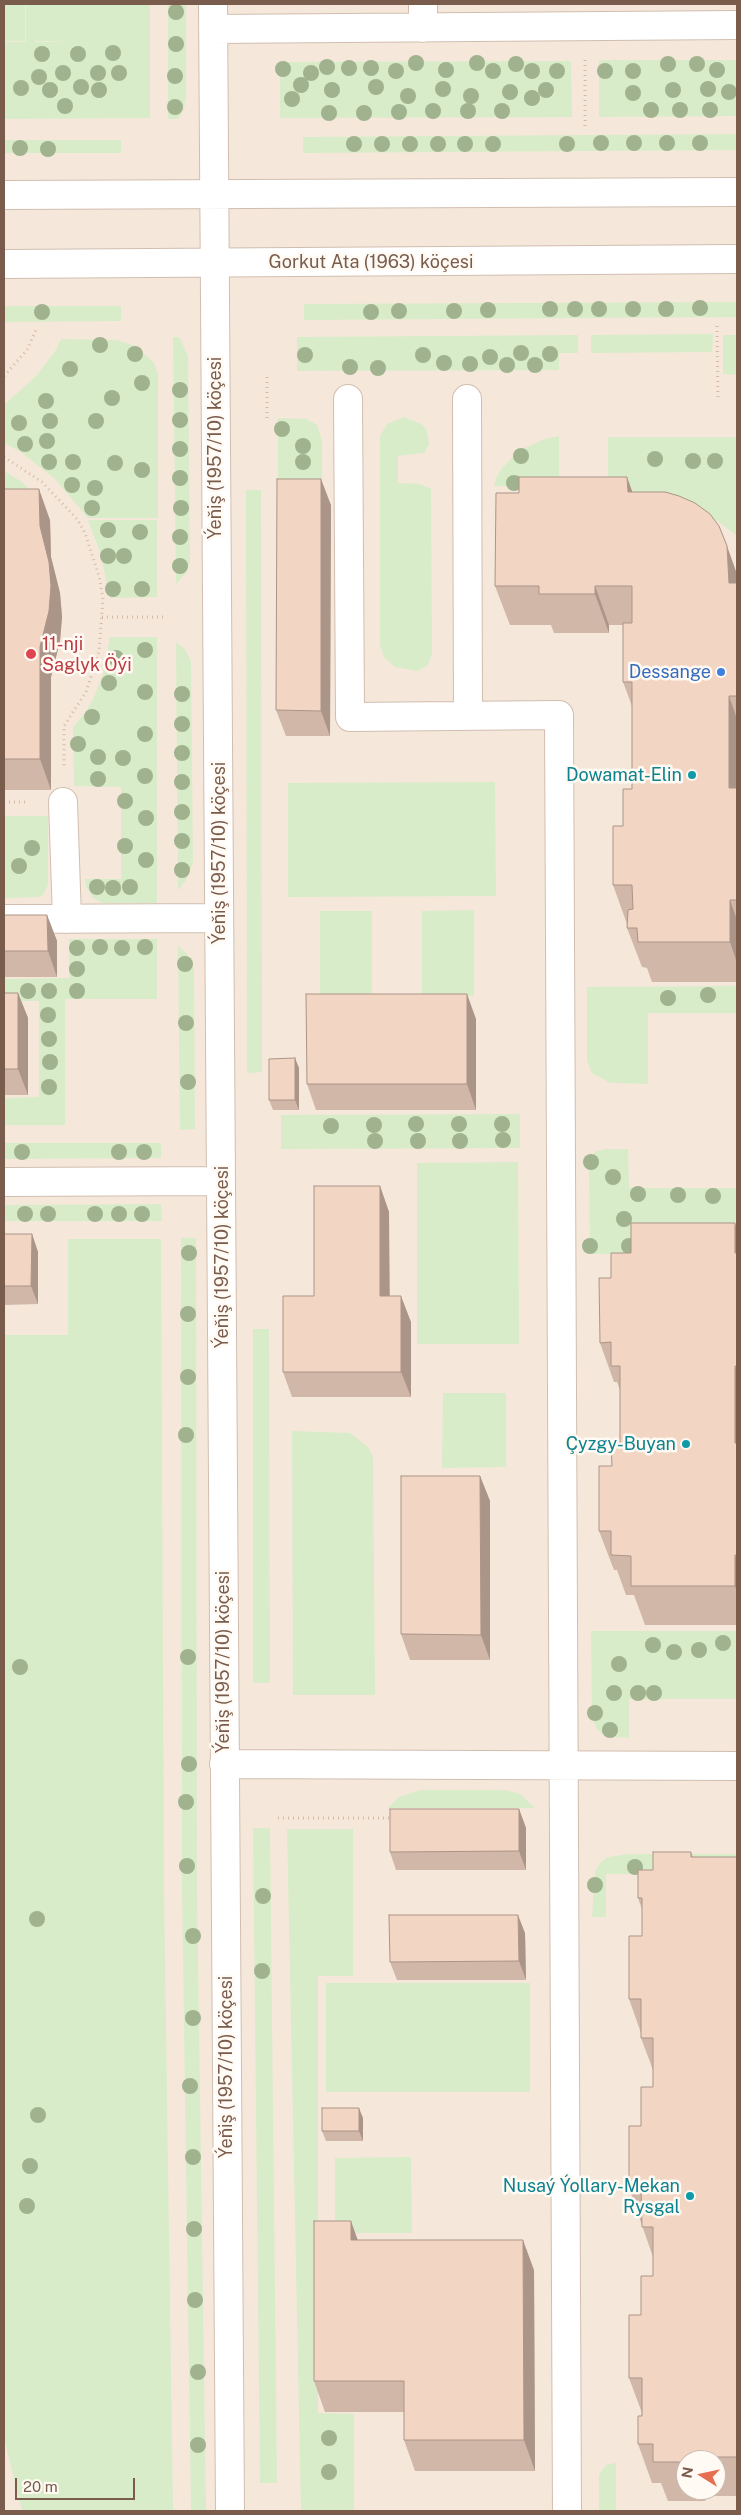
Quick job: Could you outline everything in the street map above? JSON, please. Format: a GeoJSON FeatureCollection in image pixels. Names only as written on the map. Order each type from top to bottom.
{"type":"FeatureCollection","features":[{"type":"Feature","properties":{"kind":"street"},"geometry":{"type":"LineString","coordinates":[[213,16],[423,16],[737,25]]}},
{"type":"Feature","properties":{"kind":"street","name":"Ýeňiş (1957/10) köçesi"},"geometry":{"type":"LineString","coordinates":[[213,16],[230,2511]]}},
{"type":"Feature","properties":{"kind":"street"},"geometry":{"type":"LineString","coordinates":[[4,195],[737,192]]}},
{"type":"Feature","properties":{"kind":"street","name":"Gorkut Ata (1963) köçesi"},"geometry":{"type":"LineString","coordinates":[[4,264],[737,259]]}},
{"type":"Feature","properties":{"kind":"street"},"geometry":{"type":"LineString","coordinates":[[467,399],[468,715]]}},
{"type":"Feature","properties":{"kind":"street"},"geometry":{"type":"LineString","coordinates":[[348,400],[350,717],[559,715],[567,2511]]}},
{"type":"Feature","properties":{"kind":"street"},"geometry":{"type":"LineString","coordinates":[[63,802],[67,919]]}},
{"type":"Feature","properties":{"kind":"street"},"geometry":{"type":"LineString","coordinates":[[4,919],[219,918]]}},
{"type":"Feature","properties":{"kind":"street"},"geometry":{"type":"LineString","coordinates":[[4,1182],[221,1181]]}},
{"type":"Feature","properties":{"kind":"street"},"geometry":{"type":"LineString","coordinates":[[224,1764],[737,1766]]}},
{"type":"Feature","properties":{"kind":"path"},"geometry":{"type":"LineString","coordinates":[[585,50],[586,126]]}},
{"type":"Feature","properties":{"kind":"path"},"geometry":{"type":"LineString","coordinates":[[718,326],[718,400]]}},
{"type":"Feature","properties":{"kind":"path"},"geometry":{"type":"LineString","coordinates":[[4,376],[27,350],[36,330]]}},
{"type":"Feature","properties":{"kind":"path"},"geometry":{"type":"LineString","coordinates":[[267,376],[267,418]]}},
{"type":"Feature","properties":{"kind":"path"},"geometry":{"type":"LineString","coordinates":[[4,457],[42,482],[77,519],[85,533],[99,576],[102,636],[94,670],[86,692],[64,726],[63,802]]}},
{"type":"Feature","properties":{"kind":"path"},"geometry":{"type":"LineString","coordinates":[[102,617],[167,617]]}},
{"type":"Feature","properties":{"kind":"path"},"geometry":{"type":"LineString","coordinates":[[278,1818],[397,1818]]}},
{"type":"Feature","properties":{"kind":"shaded area"},"geometry":{"type":"Polygon","coordinates":[[[4,4],[737,4],[737,2511],[4,2511],[4,4]]]}},
{"type":"Feature","properties":{"kind":"green space"},"geometry":{"type":"Polygon","coordinates":[[[4,4],[25,4],[25,41],[4,41],[4,4]]]}},
{"type":"Feature","properties":{"kind":"green space"},"geometry":{"type":"Polygon","coordinates":[[[26,4],[150,4],[150,118],[4,119],[4,42],[26,42],[26,4]],[[35,41],[35,42],[78,42],[35,41]]]}},
{"type":"Feature","properties":{"kind":"green space"},"geometry":{"type":"Polygon","coordinates":[[[168,4],[186,4],[186,95],[184,109],[178,119],[168,119],[168,4]]]}},
{"type":"Feature","properties":{"kind":"green space"},"geometry":{"type":"Polygon","coordinates":[[[599,60],[737,60],[737,116],[599,117],[599,60]]]}},
{"type":"Feature","properties":{"kind":"green space"},"geometry":{"type":"Polygon","coordinates":[[[571,61],[572,117],[280,118],[280,62],[571,61]]]}},
{"type":"Feature","properties":{"kind":"green space"},"geometry":{"type":"Polygon","coordinates":[[[737,134],[737,150],[303,153],[303,137],[737,134]]]}},
{"type":"Feature","properties":{"kind":"green space"},"geometry":{"type":"Polygon","coordinates":[[[4,140],[121,140],[121,153],[4,153],[4,140]]]}},
{"type":"Feature","properties":{"kind":"green space"},"geometry":{"type":"Polygon","coordinates":[[[737,302],[737,317],[304,320],[304,304],[737,302]]]}},
{"type":"Feature","properties":{"kind":"green space"},"geometry":{"type":"Polygon","coordinates":[[[4,306],[121,306],[121,321],[4,322],[4,306]]]}},
{"type":"Feature","properties":{"kind":"green space"},"geometry":{"type":"Polygon","coordinates":[[[713,334],[712,352],[591,353],[591,335],[713,334]]]}},
{"type":"Feature","properties":{"kind":"green space"},"geometry":{"type":"Polygon","coordinates":[[[578,335],[578,353],[559,353],[559,370],[297,371],[297,337],[578,335]]]}},
{"type":"Feature","properties":{"kind":"green space"},"geometry":{"type":"Polygon","coordinates":[[[723,335],[737,335],[737,375],[723,374],[723,335]]]}},
{"type":"Feature","properties":{"kind":"green space"},"geometry":{"type":"Polygon","coordinates":[[[173,337],[179,337],[188,356],[190,563],[186,573],[176,584],[173,337]]]}},
{"type":"Feature","properties":{"kind":"green space"},"geometry":{"type":"Polygon","coordinates":[[[61,339],[117,340],[135,346],[154,363],[158,375],[158,518],[88,518],[55,479],[21,452],[4,443],[4,405],[37,375],[56,350],[61,339]]]}},
{"type":"Feature","properties":{"kind":"green space"},"geometry":{"type":"Polygon","coordinates":[[[404,417],[423,425],[427,431],[429,444],[424,453],[398,456],[398,483],[420,484],[431,489],[432,653],[428,665],[418,671],[395,667],[384,657],[380,645],[380,436],[387,424],[404,417]]]}},
{"type":"Feature","properties":{"kind":"green space"},"geometry":{"type":"Polygon","coordinates":[[[278,418],[306,419],[317,425],[322,441],[322,498],[278,499],[278,418]]]}},
{"type":"Feature","properties":{"kind":"green space"},"geometry":{"type":"Polygon","coordinates":[[[559,436],[559,486],[494,486],[497,476],[503,467],[520,450],[545,439],[559,436]]]}},
{"type":"Feature","properties":{"kind":"green space"},"geometry":{"type":"Polygon","coordinates":[[[608,437],[737,437],[737,536],[719,522],[702,513],[608,507],[608,437]]]}},
{"type":"Feature","properties":{"kind":"green space"},"geometry":{"type":"Polygon","coordinates":[[[4,471],[22,482],[28,488],[28,492],[4,497],[4,471]]]}},
{"type":"Feature","properties":{"kind":"green space"},"geometry":{"type":"Polygon","coordinates":[[[246,490],[261,490],[262,1072],[247,1073],[246,490]]]}},
{"type":"Feature","properties":{"kind":"green space"},"geometry":{"type":"Polygon","coordinates":[[[88,520],[157,520],[157,597],[110,598],[100,552],[88,520]]]}},
{"type":"Feature","properties":{"kind":"green space"},"geometry":{"type":"Polygon","coordinates":[[[110,637],[157,637],[157,903],[103,903],[93,898],[86,886],[85,879],[121,879],[121,787],[74,786],[73,727],[86,712],[94,697],[104,672],[110,637]]]}},
{"type":"Feature","properties":{"kind":"green space"},"geometry":{"type":"Polygon","coordinates":[[[176,642],[185,649],[191,662],[193,863],[186,880],[178,890],[176,642]]]}},
{"type":"Feature","properties":{"kind":"green space"},"geometry":{"type":"Polygon","coordinates":[[[495,782],[496,896],[288,897],[288,783],[495,782]]]}},
{"type":"Feature","properties":{"kind":"green space"},"geometry":{"type":"Polygon","coordinates":[[[4,816],[48,816],[48,884],[44,894],[39,897],[4,898],[4,816]]]}},
{"type":"Feature","properties":{"kind":"green space"},"geometry":{"type":"Polygon","coordinates":[[[474,910],[474,996],[422,996],[422,911],[474,910]]]}},
{"type":"Feature","properties":{"kind":"green space"},"geometry":{"type":"Polygon","coordinates":[[[320,911],[372,911],[372,997],[320,997],[320,911]]]}},
{"type":"Feature","properties":{"kind":"green space"},"geometry":{"type":"Polygon","coordinates":[[[69,939],[157,939],[157,999],[65,999],[65,1125],[4,1125],[4,1098],[39,1097],[39,1001],[4,1001],[4,979],[69,978],[69,939]]]}},
{"type":"Feature","properties":{"kind":"green space"},"geometry":{"type":"Polygon","coordinates":[[[178,946],[187,954],[194,970],[195,1129],[180,1130],[178,946]]]}},
{"type":"Feature","properties":{"kind":"green space"},"geometry":{"type":"Polygon","coordinates":[[[737,986],[737,1013],[648,1013],[648,1084],[610,1083],[592,1073],[587,1061],[587,987],[737,986]]]}},
{"type":"Feature","properties":{"kind":"green space"},"geometry":{"type":"Polygon","coordinates":[[[520,1114],[520,1148],[281,1149],[281,1115],[520,1114]]]}},
{"type":"Feature","properties":{"kind":"green space"},"geometry":{"type":"Polygon","coordinates":[[[4,1143],[161,1143],[161,1158],[4,1159],[4,1143]]]}},
{"type":"Feature","properties":{"kind":"green space"},"geometry":{"type":"Polygon","coordinates":[[[628,1149],[629,1188],[737,1188],[737,1254],[590,1254],[589,1159],[596,1151],[628,1149]]]}},
{"type":"Feature","properties":{"kind":"green space"},"geometry":{"type":"Polygon","coordinates":[[[518,1162],[519,1344],[417,1344],[417,1163],[518,1162]]]}},
{"type":"Feature","properties":{"kind":"green space"},"geometry":{"type":"Polygon","coordinates":[[[161,1204],[162,1221],[4,1221],[4,1205],[161,1204]]]}},
{"type":"Feature","properties":{"kind":"green space"},"geometry":{"type":"Polygon","coordinates":[[[181,1238],[196,1238],[197,1887],[206,2511],[191,2511],[182,1887],[181,1238]]]}},
{"type":"Feature","properties":{"kind":"green space"},"geometry":{"type":"Polygon","coordinates":[[[68,1239],[161,1239],[164,1889],[173,2511],[22,2511],[4,2438],[4,1335],[68,1335],[68,1239]]]}},
{"type":"Feature","properties":{"kind":"green space"},"geometry":{"type":"Polygon","coordinates":[[[253,1329],[269,1329],[270,1683],[253,1683],[253,1329]]]}},
{"type":"Feature","properties":{"kind":"green space"},"geometry":{"type":"Polygon","coordinates":[[[443,1393],[506,1393],[506,1467],[442,1468],[443,1393]]]}},
{"type":"Feature","properties":{"kind":"green space"},"geometry":{"type":"Polygon","coordinates":[[[292,1431],[350,1433],[368,1447],[373,1457],[375,1695],[293,1695],[292,1431]]]}},
{"type":"Feature","properties":{"kind":"green space"},"geometry":{"type":"Polygon","coordinates":[[[591,1631],[737,1631],[737,1699],[629,1699],[629,1738],[605,1736],[597,1729],[592,1718],[591,1631]]]}},
{"type":"Feature","properties":{"kind":"green space"},"geometry":{"type":"Polygon","coordinates":[[[420,1790],[505,1790],[520,1794],[535,1808],[388,1808],[399,1797],[420,1790]]]}},
{"type":"Feature","properties":{"kind":"green space"},"geometry":{"type":"Polygon","coordinates":[[[253,1828],[270,1828],[277,2483],[260,2483],[253,1828]]]}},
{"type":"Feature","properties":{"kind":"green space"},"geometry":{"type":"Polygon","coordinates":[[[287,1829],[353,1829],[353,1976],[318,1976],[318,2413],[354,2414],[354,2511],[301,2511],[287,1829]]]}},
{"type":"Feature","properties":{"kind":"green space"},"geometry":{"type":"Polygon","coordinates":[[[630,1854],[737,1854],[737,1874],[606,1874],[606,1917],[592,1917],[595,1871],[602,1861],[608,1857],[630,1854]]]}},
{"type":"Feature","properties":{"kind":"green space"},"geometry":{"type":"Polygon","coordinates":[[[326,1983],[530,1983],[530,2092],[326,2092],[326,1983]]]}},
{"type":"Feature","properties":{"kind":"green space"},"geometry":{"type":"Polygon","coordinates":[[[411,2157],[412,2233],[335,2233],[335,2158],[411,2157]]]}},
{"type":"Feature","properties":{"kind":"green space"},"geometry":{"type":"Polygon","coordinates":[[[616,2463],[616,2510],[737,2511],[599,2511],[599,2475],[606,2465],[616,2463]]]}},
{"type":"Feature","properties":{"kind":"building","name":"Dowamat-Elin"},"geometry":{"type":"Polygon","coordinates":[[[519,477],[627,477],[628,492],[665,492],[679,496],[695,503],[710,514],[719,526],[727,546],[729,583],[737,583],[737,696],[729,696],[729,788],[737,788],[737,900],[730,900],[730,942],[638,942],[637,928],[627,928],[628,910],[633,909],[632,885],[613,885],[613,826],[623,826],[623,789],[632,789],[632,682],[623,682],[623,623],[632,623],[632,586],[595,586],[595,594],[539,594],[539,586],[495,586],[496,493],[519,493],[519,477]]]}},
{"type":"Feature","properties":{"kind":"building"},"geometry":{"type":"Polygon","coordinates":[[[277,479],[321,479],[321,711],[276,710],[277,479]]]}},
{"type":"Feature","properties":{"kind":"building","name":"11-nji Saglyk Öýi"},"geometry":{"type":"Polygon","coordinates":[[[4,489],[39,489],[40,526],[49,562],[51,586],[49,611],[40,647],[40,759],[4,759],[4,489]]]}},
{"type":"Feature","properties":{"kind":"building"},"geometry":{"type":"Polygon","coordinates":[[[4,915],[47,915],[48,951],[4,951],[4,915]]]}},
{"type":"Feature","properties":{"kind":"building"},"geometry":{"type":"Polygon","coordinates":[[[4,993],[18,993],[18,1069],[4,1069],[4,993]]]}},
{"type":"Feature","properties":{"kind":"building"},"geometry":{"type":"Polygon","coordinates":[[[306,994],[467,994],[467,1084],[307,1084],[306,994]]]}},
{"type":"Feature","properties":{"kind":"building"},"geometry":{"type":"Polygon","coordinates":[[[295,1058],[295,1100],[269,1100],[269,1059],[295,1058]]]}},
{"type":"Feature","properties":{"kind":"building"},"geometry":{"type":"Polygon","coordinates":[[[314,1186],[380,1186],[380,1296],[401,1296],[401,1372],[283,1372],[283,1296],[314,1296],[314,1186]]]}},
{"type":"Feature","properties":{"kind":"building","name":"Çyzgy-Buyan"},"geometry":{"type":"Polygon","coordinates":[[[631,1223],[735,1223],[735,1253],[737,1253],[735,1443],[737,1443],[737,1555],[735,1555],[735,1586],[631,1586],[631,1556],[611,1555],[611,1531],[599,1531],[599,1466],[612,1466],[611,1443],[620,1443],[620,1366],[611,1366],[611,1342],[600,1343],[599,1278],[611,1278],[611,1253],[631,1253],[631,1223]]]}},
{"type":"Feature","properties":{"kind":"building"},"geometry":{"type":"Polygon","coordinates":[[[4,1234],[32,1234],[31,1286],[4,1286],[4,1234]]]}},
{"type":"Feature","properties":{"kind":"building"},"geometry":{"type":"Polygon","coordinates":[[[401,1476],[480,1476],[481,1635],[401,1634],[401,1476]]]}},
{"type":"Feature","properties":{"kind":"building"},"geometry":{"type":"Polygon","coordinates":[[[390,1809],[519,1809],[519,1851],[390,1852],[390,1809]]]}},
{"type":"Feature","properties":{"kind":"building","name":"Nusaý Ýollary-Mekan Rysgal"},"geometry":{"type":"Polygon","coordinates":[[[653,1852],[691,1852],[691,1857],[737,1857],[737,2457],[726,2457],[726,2450],[676,2450],[676,2462],[653,2462],[653,2444],[638,2444],[638,2416],[642,2416],[642,2378],[629,2378],[629,2315],[641,2315],[641,2276],[653,2276],[653,2227],[642,2227],[641,2188],[629,2188],[629,2126],[641,2126],[641,2087],[653,2087],[653,2038],[641,2038],[641,1999],[629,1999],[629,1936],[642,1936],[642,1898],[638,1898],[638,1870],[653,1870],[653,1852]]]}},
{"type":"Feature","properties":{"kind":"building"},"geometry":{"type":"Polygon","coordinates":[[[389,1915],[518,1915],[519,1961],[390,1962],[389,1915]]]}},
{"type":"Feature","properties":{"kind":"building"},"geometry":{"type":"Polygon","coordinates":[[[322,2108],[359,2108],[359,2131],[322,2131],[322,2108]]]}},
{"type":"Feature","properties":{"kind":"building"},"geometry":{"type":"Polygon","coordinates":[[[314,2221],[351,2221],[351,2240],[523,2240],[524,2440],[404,2440],[404,2381],[314,2381],[314,2221]]]}},
{"type":"Feature","properties":{"kind":"place","name":"11-nji Saglyk Öýi"},"geometry":{"type":"Point","coordinates":[31,654]}},
{"type":"Feature","properties":{"kind":"place","name":"Dessange"},"geometry":{"type":"Point","coordinates":[721,672]}},
{"type":"Feature","properties":{"kind":"place","name":"Dowamat-Elin"},"geometry":{"type":"Point","coordinates":[692,775]}},
{"type":"Feature","properties":{"kind":"place","name":"Çyzgy-Buyan"},"geometry":{"type":"Point","coordinates":[686,1444]}},
{"type":"Feature","properties":{"kind":"place","name":"Nusaý Ýollary-Mekan Rysgal"},"geometry":{"type":"Point","coordinates":[690,2196]}}]}
